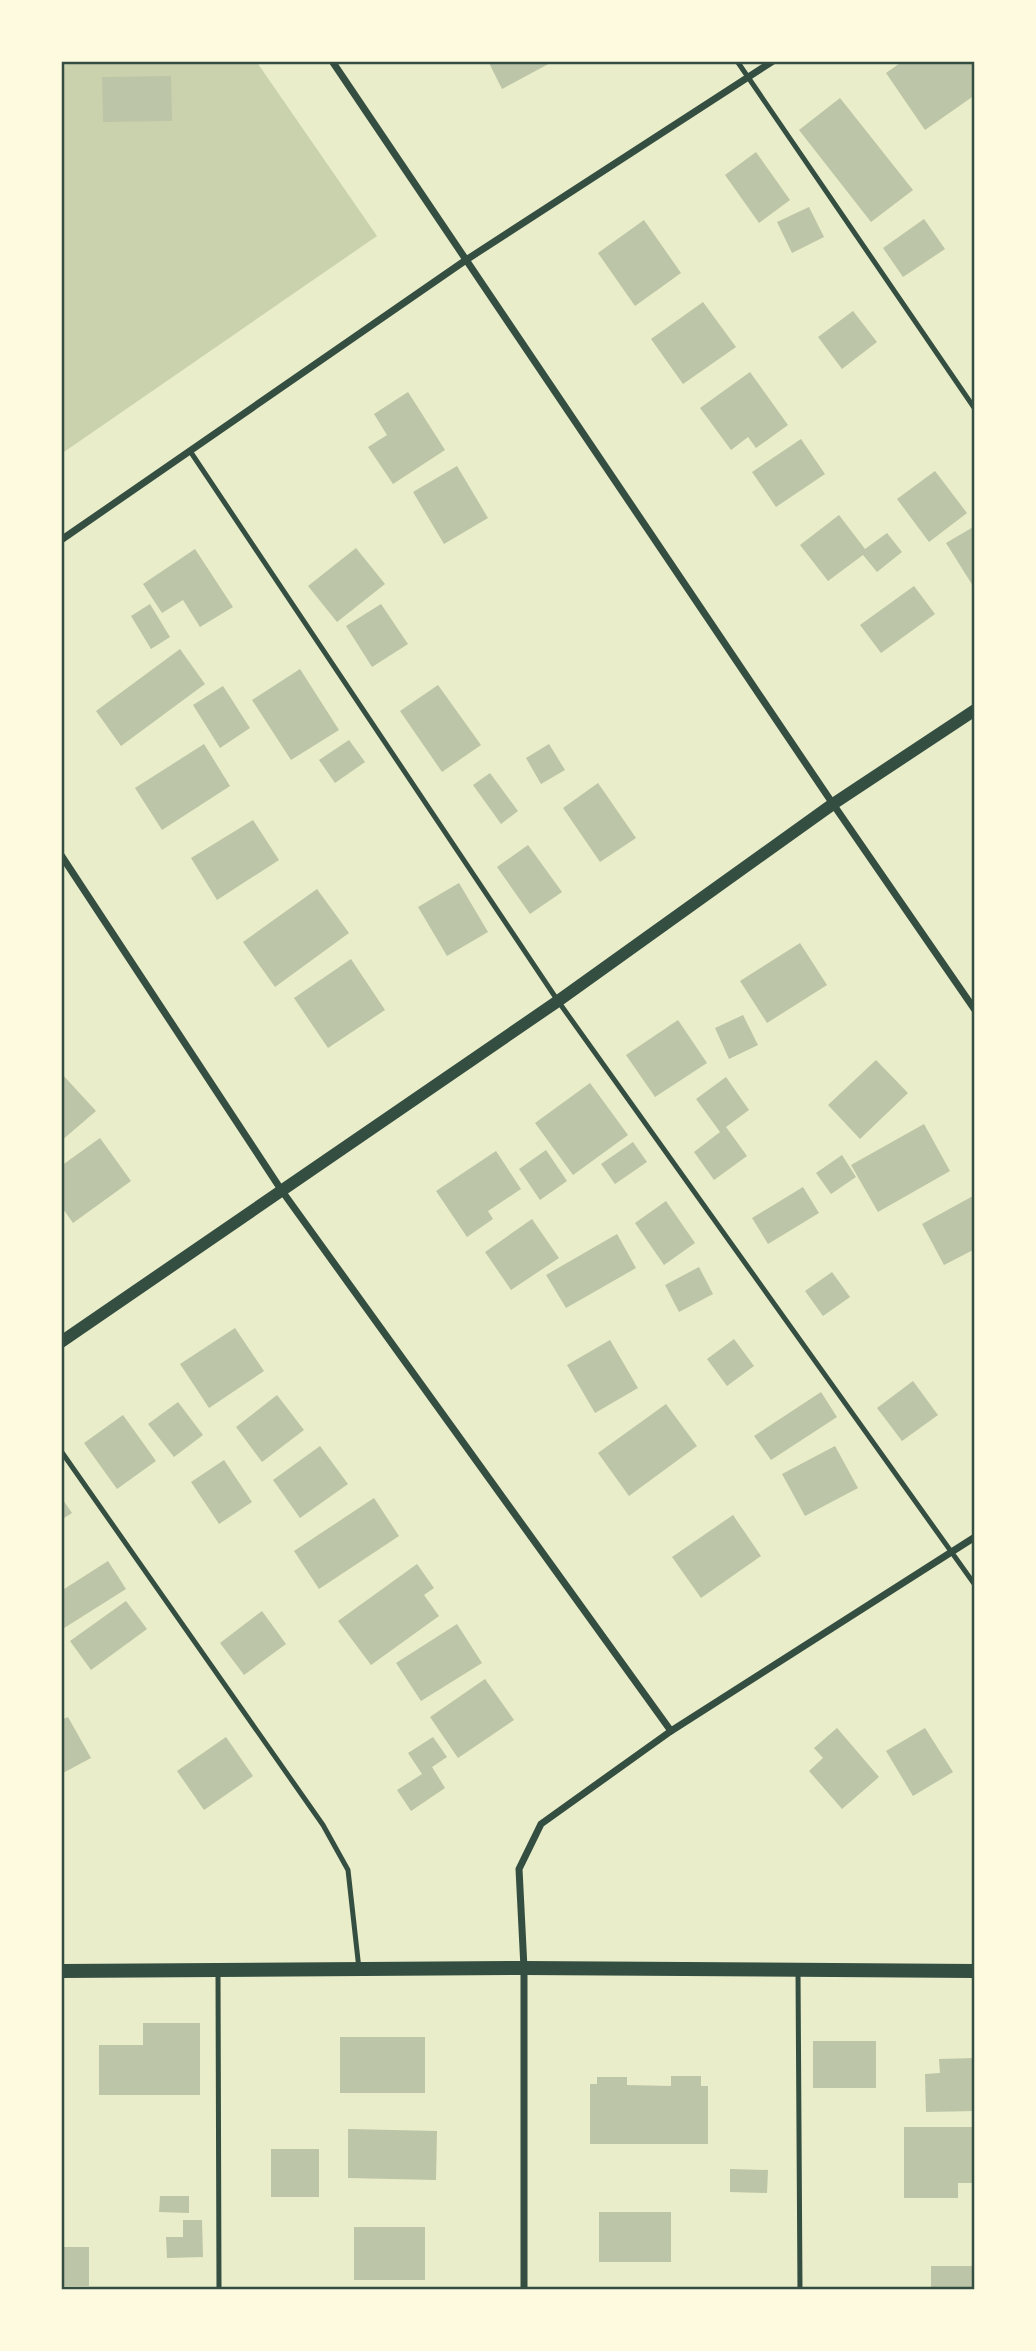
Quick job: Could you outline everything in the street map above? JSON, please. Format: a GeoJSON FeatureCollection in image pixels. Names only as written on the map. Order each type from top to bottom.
{"type":"FeatureCollection","features":[{"type":"Feature","properties":{"kind":"main road"},"geometry":{"type":"LineString","coordinates":[[61,1971],[524,1968],[975,1971]]}},
{"type":"Feature","properties":{"kind":"street"},"geometry":{"type":"LineString","coordinates":[[332,61],[975,1010]]}},
{"type":"Feature","properties":{"kind":"street"},"geometry":{"type":"LineString","coordinates":[[61,540],[466,260],[773,61]]}},
{"type":"Feature","properties":{"kind":"street"},"geometry":{"type":"LineString","coordinates":[[61,1342],[558,1001],[833,804],[975,710]]}},
{"type":"Feature","properties":{"kind":"street"},"geometry":{"type":"LineString","coordinates":[[61,855],[282,1191],[671,1731]]}},
{"type":"Feature","properties":{"kind":"street"},"geometry":{"type":"LineString","coordinates":[[524,2290],[524,1968],[519,1869],[541,1824],[671,1731],[975,1537]]}},
{"type":"Feature","properties":{"kind":"lane"},"geometry":{"type":"LineString","coordinates":[[737,61],[975,409]]}},
{"type":"Feature","properties":{"kind":"lane"},"geometry":{"type":"LineString","coordinates":[[190,451],[558,1001],[975,1585]]}},
{"type":"Feature","properties":{"kind":"lane"},"geometry":{"type":"LineString","coordinates":[[61,1451],[323,1825],[348,1870],[359,1969]]}},
{"type":"Feature","properties":{"kind":"lane"},"geometry":{"type":"LineString","coordinates":[[218,1970],[219,2290]]}},
{"type":"Feature","properties":{"kind":"lane"},"geometry":{"type":"LineString","coordinates":[[798,1970],[800,2290]]}},
{"type":"Feature","properties":{"kind":"green space"},"geometry":{"type":"Polygon","coordinates":[[[61,61],[256,61],[377,236],[61,454],[61,61]]]}},
{"type":"Feature","properties":{"kind":"building"},"geometry":{"type":"Polygon","coordinates":[[[488,61],[554,61],[502,89],[488,61]]]}},
{"type":"Feature","properties":{"kind":"building"},"geometry":{"type":"Polygon","coordinates":[[[903,61],[975,61],[975,95],[925,130],[886,73],[903,61]]]}},
{"type":"Feature","properties":{"kind":"building"},"geometry":{"type":"Polygon","coordinates":[[[171,76],[172,121],[103,122],[102,77],[171,76]]]}},
{"type":"Feature","properties":{"kind":"building"},"geometry":{"type":"Polygon","coordinates":[[[840,98],[913,190],[871,222],[799,130],[840,98]]]}},
{"type":"Feature","properties":{"kind":"building"},"geometry":{"type":"Polygon","coordinates":[[[756,152],[790,200],[759,223],[725,175],[756,152]]]}},
{"type":"Feature","properties":{"kind":"building"},"geometry":{"type":"Polygon","coordinates":[[[809,207],[824,237],[792,253],[777,222],[809,207]]]}},
{"type":"Feature","properties":{"kind":"building"},"geometry":{"type":"Polygon","coordinates":[[[924,219],[945,249],[903,277],[883,248],[924,219]]]}},
{"type":"Feature","properties":{"kind":"building"},"geometry":{"type":"Polygon","coordinates":[[[644,220],[681,273],[635,306],[598,253],[644,220]]]}},
{"type":"Feature","properties":{"kind":"building"},"geometry":{"type":"Polygon","coordinates":[[[703,302],[736,347],[683,384],[651,339],[703,302]]]}},
{"type":"Feature","properties":{"kind":"building"},"geometry":{"type":"Polygon","coordinates":[[[853,311],[877,342],[842,369],[818,337],[853,311]]]}},
{"type":"Feature","properties":{"kind":"building"},"geometry":{"type":"Polygon","coordinates":[[[750,372],[788,425],[756,448],[748,437],[731,450],[700,408],[750,372]]]}},
{"type":"Feature","properties":{"kind":"building"},"geometry":{"type":"Polygon","coordinates":[[[408,392],[445,450],[393,484],[368,447],[387,435],[374,414],[408,392]]]}},
{"type":"Feature","properties":{"kind":"building"},"geometry":{"type":"Polygon","coordinates":[[[801,439],[825,474],[776,507],[752,472],[801,439]]]}},
{"type":"Feature","properties":{"kind":"building"},"geometry":{"type":"Polygon","coordinates":[[[457,466],[488,518],[444,544],[413,492],[457,466]]]}},
{"type":"Feature","properties":{"kind":"building"},"geometry":{"type":"Polygon","coordinates":[[[935,471],[967,513],[929,542],[897,499],[935,471]]]}},
{"type":"Feature","properties":{"kind":"building"},"geometry":{"type":"Polygon","coordinates":[[[839,515],[865,549],[887,533],[902,552],[877,572],[863,555],[828,581],[800,545],[839,515]]]}},
{"type":"Feature","properties":{"kind":"building"},"geometry":{"type":"Polygon","coordinates":[[[975,526],[975,585],[973,586],[946,543],[975,526]]]}},
{"type":"Feature","properties":{"kind":"building"},"geometry":{"type":"Polygon","coordinates":[[[356,548],[385,584],[337,622],[308,586],[356,548]]]}},
{"type":"Feature","properties":{"kind":"building"},"geometry":{"type":"Polygon","coordinates":[[[195,549],[233,607],[200,627],[183,600],[162,613],[143,584],[195,549]]]}},
{"type":"Feature","properties":{"kind":"building"},"geometry":{"type":"Polygon","coordinates":[[[914,586],[935,614],[881,653],[860,625],[914,586]]]}},
{"type":"Feature","properties":{"kind":"building"},"geometry":{"type":"Polygon","coordinates":[[[150,604],[170,637],[151,649],[131,616],[150,604]]]}},
{"type":"Feature","properties":{"kind":"building"},"geometry":{"type":"Polygon","coordinates":[[[381,604],[408,644],[372,667],[346,626],[381,604]]]}},
{"type":"Feature","properties":{"kind":"building"},"geometry":{"type":"Polygon","coordinates":[[[180,649],[205,684],[121,746],[96,711],[180,649]]]}},
{"type":"Feature","properties":{"kind":"building"},"geometry":{"type":"Polygon","coordinates":[[[300,669],[339,730],[291,760],[252,700],[300,669]]]}},
{"type":"Feature","properties":{"kind":"building"},"geometry":{"type":"Polygon","coordinates":[[[438,685],[481,745],[442,772],[400,711],[438,685]]]}},
{"type":"Feature","properties":{"kind":"building"},"geometry":{"type":"Polygon","coordinates":[[[223,686],[250,728],[220,748],[193,705],[223,686]]]}},
{"type":"Feature","properties":{"kind":"building"},"geometry":{"type":"Polygon","coordinates":[[[349,740],[365,762],[335,783],[319,760],[349,740]]]}},
{"type":"Feature","properties":{"kind":"building"},"geometry":{"type":"Polygon","coordinates":[[[204,744],[230,786],[162,830],[135,788],[204,744]]]}},
{"type":"Feature","properties":{"kind":"building"},"geometry":{"type":"Polygon","coordinates":[[[549,744],[565,770],[541,784],[526,758],[549,744]]]}},
{"type":"Feature","properties":{"kind":"building"},"geometry":{"type":"Polygon","coordinates":[[[490,773],[518,811],[501,824],[473,785],[490,773]]]}},
{"type":"Feature","properties":{"kind":"building"},"geometry":{"type":"Polygon","coordinates":[[[598,783],[636,838],[600,862],[563,808],[598,783]]]}},
{"type":"Feature","properties":{"kind":"building"},"geometry":{"type":"Polygon","coordinates":[[[253,820],[279,860],[217,900],[191,858],[253,820]]]}},
{"type":"Feature","properties":{"kind":"building"},"geometry":{"type":"Polygon","coordinates":[[[528,845],[562,892],[530,914],[497,867],[528,845]]]}},
{"type":"Feature","properties":{"kind":"building"},"geometry":{"type":"Polygon","coordinates":[[[459,883],[488,932],[447,956],[418,907],[459,883]]]}},
{"type":"Feature","properties":{"kind":"building"},"geometry":{"type":"Polygon","coordinates":[[[317,889],[349,933],[275,987],[243,942],[317,889]]]}},
{"type":"Feature","properties":{"kind":"building"},"geometry":{"type":"Polygon","coordinates":[[[800,943],[827,985],[767,1023],[740,981],[800,943]]]}},
{"type":"Feature","properties":{"kind":"building"},"geometry":{"type":"Polygon","coordinates":[[[351,959],[385,1010],[328,1048],[294,998],[351,959]]]}},
{"type":"Feature","properties":{"kind":"building"},"geometry":{"type":"Polygon","coordinates":[[[743,1015],[758,1045],[729,1059],[715,1028],[743,1015]]]}},
{"type":"Feature","properties":{"kind":"building"},"geometry":{"type":"Polygon","coordinates":[[[678,1020],[707,1063],[655,1097],[626,1055],[678,1020]]]}},
{"type":"Feature","properties":{"kind":"building"},"geometry":{"type":"Polygon","coordinates":[[[876,1060],[908,1093],[860,1139],[828,1105],[876,1060]]]}},
{"type":"Feature","properties":{"kind":"building"},"geometry":{"type":"Polygon","coordinates":[[[61,1073],[96,1111],[61,1141],[61,1073]]]}},
{"type":"Feature","properties":{"kind":"building"},"geometry":{"type":"Polygon","coordinates":[[[726,1077],[749,1110],[726,1127],[747,1156],[714,1180],[694,1152],[720,1132],[696,1099],[726,1077]]]}},
{"type":"Feature","properties":{"kind":"building"},"geometry":{"type":"Polygon","coordinates":[[[590,1083],[628,1135],[573,1175],[535,1123],[590,1083]]]}},
{"type":"Feature","properties":{"kind":"building"},"geometry":{"type":"Polygon","coordinates":[[[924,1124],[950,1171],[878,1212],[851,1165],[924,1124]]]}},
{"type":"Feature","properties":{"kind":"building"},"geometry":{"type":"Polygon","coordinates":[[[100,1138],[131,1181],[73,1223],[61,1206],[61,1166],[100,1138]]]}},
{"type":"Feature","properties":{"kind":"building"},"geometry":{"type":"Polygon","coordinates":[[[633,1142],[647,1162],[615,1184],[601,1164],[633,1142]]]}},
{"type":"Feature","properties":{"kind":"building"},"geometry":{"type":"Polygon","coordinates":[[[546,1150],[567,1181],[540,1200],[519,1169],[546,1150]]]}},
{"type":"Feature","properties":{"kind":"building"},"geometry":{"type":"Polygon","coordinates":[[[496,1151],[521,1189],[488,1211],[493,1219],[467,1237],[436,1191],[496,1151]]]}},
{"type":"Feature","properties":{"kind":"building"},"geometry":{"type":"Polygon","coordinates":[[[842,1155],[856,1177],[831,1194],[816,1173],[842,1155]]]}},
{"type":"Feature","properties":{"kind":"building"},"geometry":{"type":"Polygon","coordinates":[[[803,1187],[819,1213],[768,1244],[752,1218],[803,1187]]]}},
{"type":"Feature","properties":{"kind":"building"},"geometry":{"type":"Polygon","coordinates":[[[973,1196],[975,1249],[944,1265],[922,1224],[973,1196]]]}},
{"type":"Feature","properties":{"kind":"building"},"geometry":{"type":"Polygon","coordinates":[[[666,1201],[695,1243],[664,1265],[635,1223],[666,1201]]]}},
{"type":"Feature","properties":{"kind":"building"},"geometry":{"type":"Polygon","coordinates":[[[532,1219],[559,1258],[511,1290],[485,1252],[532,1219]]]}},
{"type":"Feature","properties":{"kind":"building"},"geometry":{"type":"Polygon","coordinates":[[[617,1234],[636,1268],[566,1308],[546,1275],[617,1234]]]}},
{"type":"Feature","properties":{"kind":"building"},"geometry":{"type":"Polygon","coordinates":[[[699,1267],[713,1294],[679,1312],[665,1285],[699,1267]]]}},
{"type":"Feature","properties":{"kind":"building"},"geometry":{"type":"Polygon","coordinates":[[[832,1272],[850,1297],[823,1316],[805,1291],[832,1272]]]}},
{"type":"Feature","properties":{"kind":"building"},"geometry":{"type":"Polygon","coordinates":[[[235,1328],[264,1371],[209,1408],[180,1364],[235,1328]]]}},
{"type":"Feature","properties":{"kind":"building"},"geometry":{"type":"Polygon","coordinates":[[[734,1339],[754,1366],[727,1386],[707,1359],[734,1339]]]}},
{"type":"Feature","properties":{"kind":"building"},"geometry":{"type":"Polygon","coordinates":[[[610,1340],[638,1388],[595,1413],[567,1365],[610,1340]]]}},
{"type":"Feature","properties":{"kind":"building"},"geometry":{"type":"Polygon","coordinates":[[[913,1381],[938,1415],[902,1441],[877,1408],[913,1381]]]}},
{"type":"Feature","properties":{"kind":"building"},"geometry":{"type":"Polygon","coordinates":[[[821,1392],[837,1417],[771,1460],[754,1436],[821,1392]]]}},
{"type":"Feature","properties":{"kind":"building"},"geometry":{"type":"Polygon","coordinates":[[[277,1395],[304,1430],[262,1462],[236,1427],[277,1395]]]}},
{"type":"Feature","properties":{"kind":"building"},"geometry":{"type":"Polygon","coordinates":[[[178,1402],[203,1435],[174,1457],[148,1424],[178,1402]]]}},
{"type":"Feature","properties":{"kind":"building"},"geometry":{"type":"Polygon","coordinates":[[[666,1404],[697,1446],[629,1496],[598,1453],[666,1404]]]}},
{"type":"Feature","properties":{"kind":"building"},"geometry":{"type":"Polygon","coordinates":[[[123,1415],[156,1461],[117,1489],[84,1443],[123,1415]]]}},
{"type":"Feature","properties":{"kind":"building"},"geometry":{"type":"Polygon","coordinates":[[[320,1446],[348,1484],[300,1518],[273,1480],[320,1446]]]}},
{"type":"Feature","properties":{"kind":"building"},"geometry":{"type":"Polygon","coordinates":[[[835,1446],[858,1488],[805,1516],[782,1474],[835,1446]]]}},
{"type":"Feature","properties":{"kind":"building"},"geometry":{"type":"Polygon","coordinates":[[[224,1460],[252,1502],[219,1524],[191,1482],[224,1460]]]}},
{"type":"Feature","properties":{"kind":"building"},"geometry":{"type":"Polygon","coordinates":[[[61,1497],[72,1513],[61,1520],[61,1497]]]}},
{"type":"Feature","properties":{"kind":"building"},"geometry":{"type":"Polygon","coordinates":[[[374,1498],[399,1536],[319,1589],[294,1551],[374,1498]]]}},
{"type":"Feature","properties":{"kind":"building"},"geometry":{"type":"Polygon","coordinates":[[[733,1515],[761,1556],[701,1598],[672,1557],[733,1515]]]}},
{"type":"Feature","properties":{"kind":"building"},"geometry":{"type":"Polygon","coordinates":[[[108,1561],[126,1589],[61,1630],[61,1591],[108,1561]]]}},
{"type":"Feature","properties":{"kind":"building"},"geometry":{"type":"Polygon","coordinates":[[[417,1564],[434,1588],[424,1595],[439,1616],[371,1665],[338,1621],[417,1564]]]}},
{"type":"Feature","properties":{"kind":"building"},"geometry":{"type":"Polygon","coordinates":[[[126,1601],[147,1629],[91,1670],[70,1641],[126,1601]]]}},
{"type":"Feature","properties":{"kind":"building"},"geometry":{"type":"Polygon","coordinates":[[[262,1611],[286,1644],[244,1675],[220,1643],[262,1611]]]}},
{"type":"Feature","properties":{"kind":"building"},"geometry":{"type":"Polygon","coordinates":[[[457,1624],[482,1663],[421,1701],[396,1663],[457,1624]]]}},
{"type":"Feature","properties":{"kind":"building"},"geometry":{"type":"Polygon","coordinates":[[[485,1679],[514,1720],[458,1758],[430,1717],[485,1679]]]}},
{"type":"Feature","properties":{"kind":"building"},"geometry":{"type":"Polygon","coordinates":[[[68,1717],[91,1758],[61,1774],[61,1720],[68,1717]]]}},
{"type":"Feature","properties":{"kind":"building"},"geometry":{"type":"Polygon","coordinates":[[[837,1728],[879,1777],[842,1809],[809,1771],[823,1758],[814,1748],[837,1728]]]}},
{"type":"Feature","properties":{"kind":"building"},"geometry":{"type":"Polygon","coordinates":[[[925,1728],[953,1772],[913,1796],[886,1751],[925,1728]]]}},
{"type":"Feature","properties":{"kind":"building"},"geometry":{"type":"Polygon","coordinates":[[[226,1737],[253,1776],[204,1810],[177,1771],[226,1737]]]}},
{"type":"Feature","properties":{"kind":"building"},"geometry":{"type":"Polygon","coordinates":[[[433,1737],[447,1757],[432,1767],[445,1788],[411,1811],[397,1790],[422,1774],[408,1753],[433,1737]]]}},
{"type":"Feature","properties":{"kind":"building"},"geometry":{"type":"Polygon","coordinates":[[[143,2023],[200,2023],[200,2095],[99,2095],[99,2045],[143,2045],[143,2023]]]}},
{"type":"Feature","properties":{"kind":"building"},"geometry":{"type":"Polygon","coordinates":[[[340,2037],[425,2037],[425,2093],[340,2093],[340,2037]]]}},
{"type":"Feature","properties":{"kind":"building"},"geometry":{"type":"Polygon","coordinates":[[[813,2041],[876,2041],[876,2088],[813,2088],[813,2041]]]}},
{"type":"Feature","properties":{"kind":"building"},"geometry":{"type":"Polygon","coordinates":[[[975,2058],[975,2111],[926,2112],[925,2074],[940,2073],[939,2059],[975,2058]]]}},
{"type":"Feature","properties":{"kind":"building"},"geometry":{"type":"Polygon","coordinates":[[[671,2076],[701,2076],[701,2086],[708,2086],[708,2144],[590,2144],[590,2084],[597,2084],[597,2077],[627,2077],[627,2085],[671,2086],[671,2076]]]}},
{"type":"Feature","properties":{"kind":"building"},"geometry":{"type":"Polygon","coordinates":[[[904,2127],[975,2127],[975,2183],[958,2183],[958,2198],[904,2198],[904,2127]]]}},
{"type":"Feature","properties":{"kind":"building"},"geometry":{"type":"Polygon","coordinates":[[[348,2129],[437,2131],[436,2180],[348,2178],[348,2129]]]}},
{"type":"Feature","properties":{"kind":"building"},"geometry":{"type":"Polygon","coordinates":[[[271,2149],[319,2149],[319,2197],[271,2197],[271,2149]]]}},
{"type":"Feature","properties":{"kind":"building"},"geometry":{"type":"Polygon","coordinates":[[[730,2169],[768,2170],[767,2193],[730,2192],[730,2169]]]}},
{"type":"Feature","properties":{"kind":"building"},"geometry":{"type":"Polygon","coordinates":[[[160,2196],[189,2196],[189,2213],[159,2212],[160,2196]]]}},
{"type":"Feature","properties":{"kind":"building"},"geometry":{"type":"Polygon","coordinates":[[[599,2212],[671,2212],[671,2262],[599,2262],[599,2212]]]}},
{"type":"Feature","properties":{"kind":"building"},"geometry":{"type":"Polygon","coordinates":[[[183,2220],[202,2220],[203,2257],[167,2258],[166,2237],[183,2237],[183,2220]]]}},
{"type":"Feature","properties":{"kind":"building"},"geometry":{"type":"Polygon","coordinates":[[[354,2227],[425,2227],[425,2280],[354,2280],[354,2227]]]}},
{"type":"Feature","properties":{"kind":"building"},"geometry":{"type":"Polygon","coordinates":[[[61,2247],[89,2247],[89,2286],[61,2286],[61,2247]]]}},
{"type":"Feature","properties":{"kind":"building"},"geometry":{"type":"Polygon","coordinates":[[[931,2266],[975,2266],[975,2290],[931,2290],[931,2266]]]}}]}
